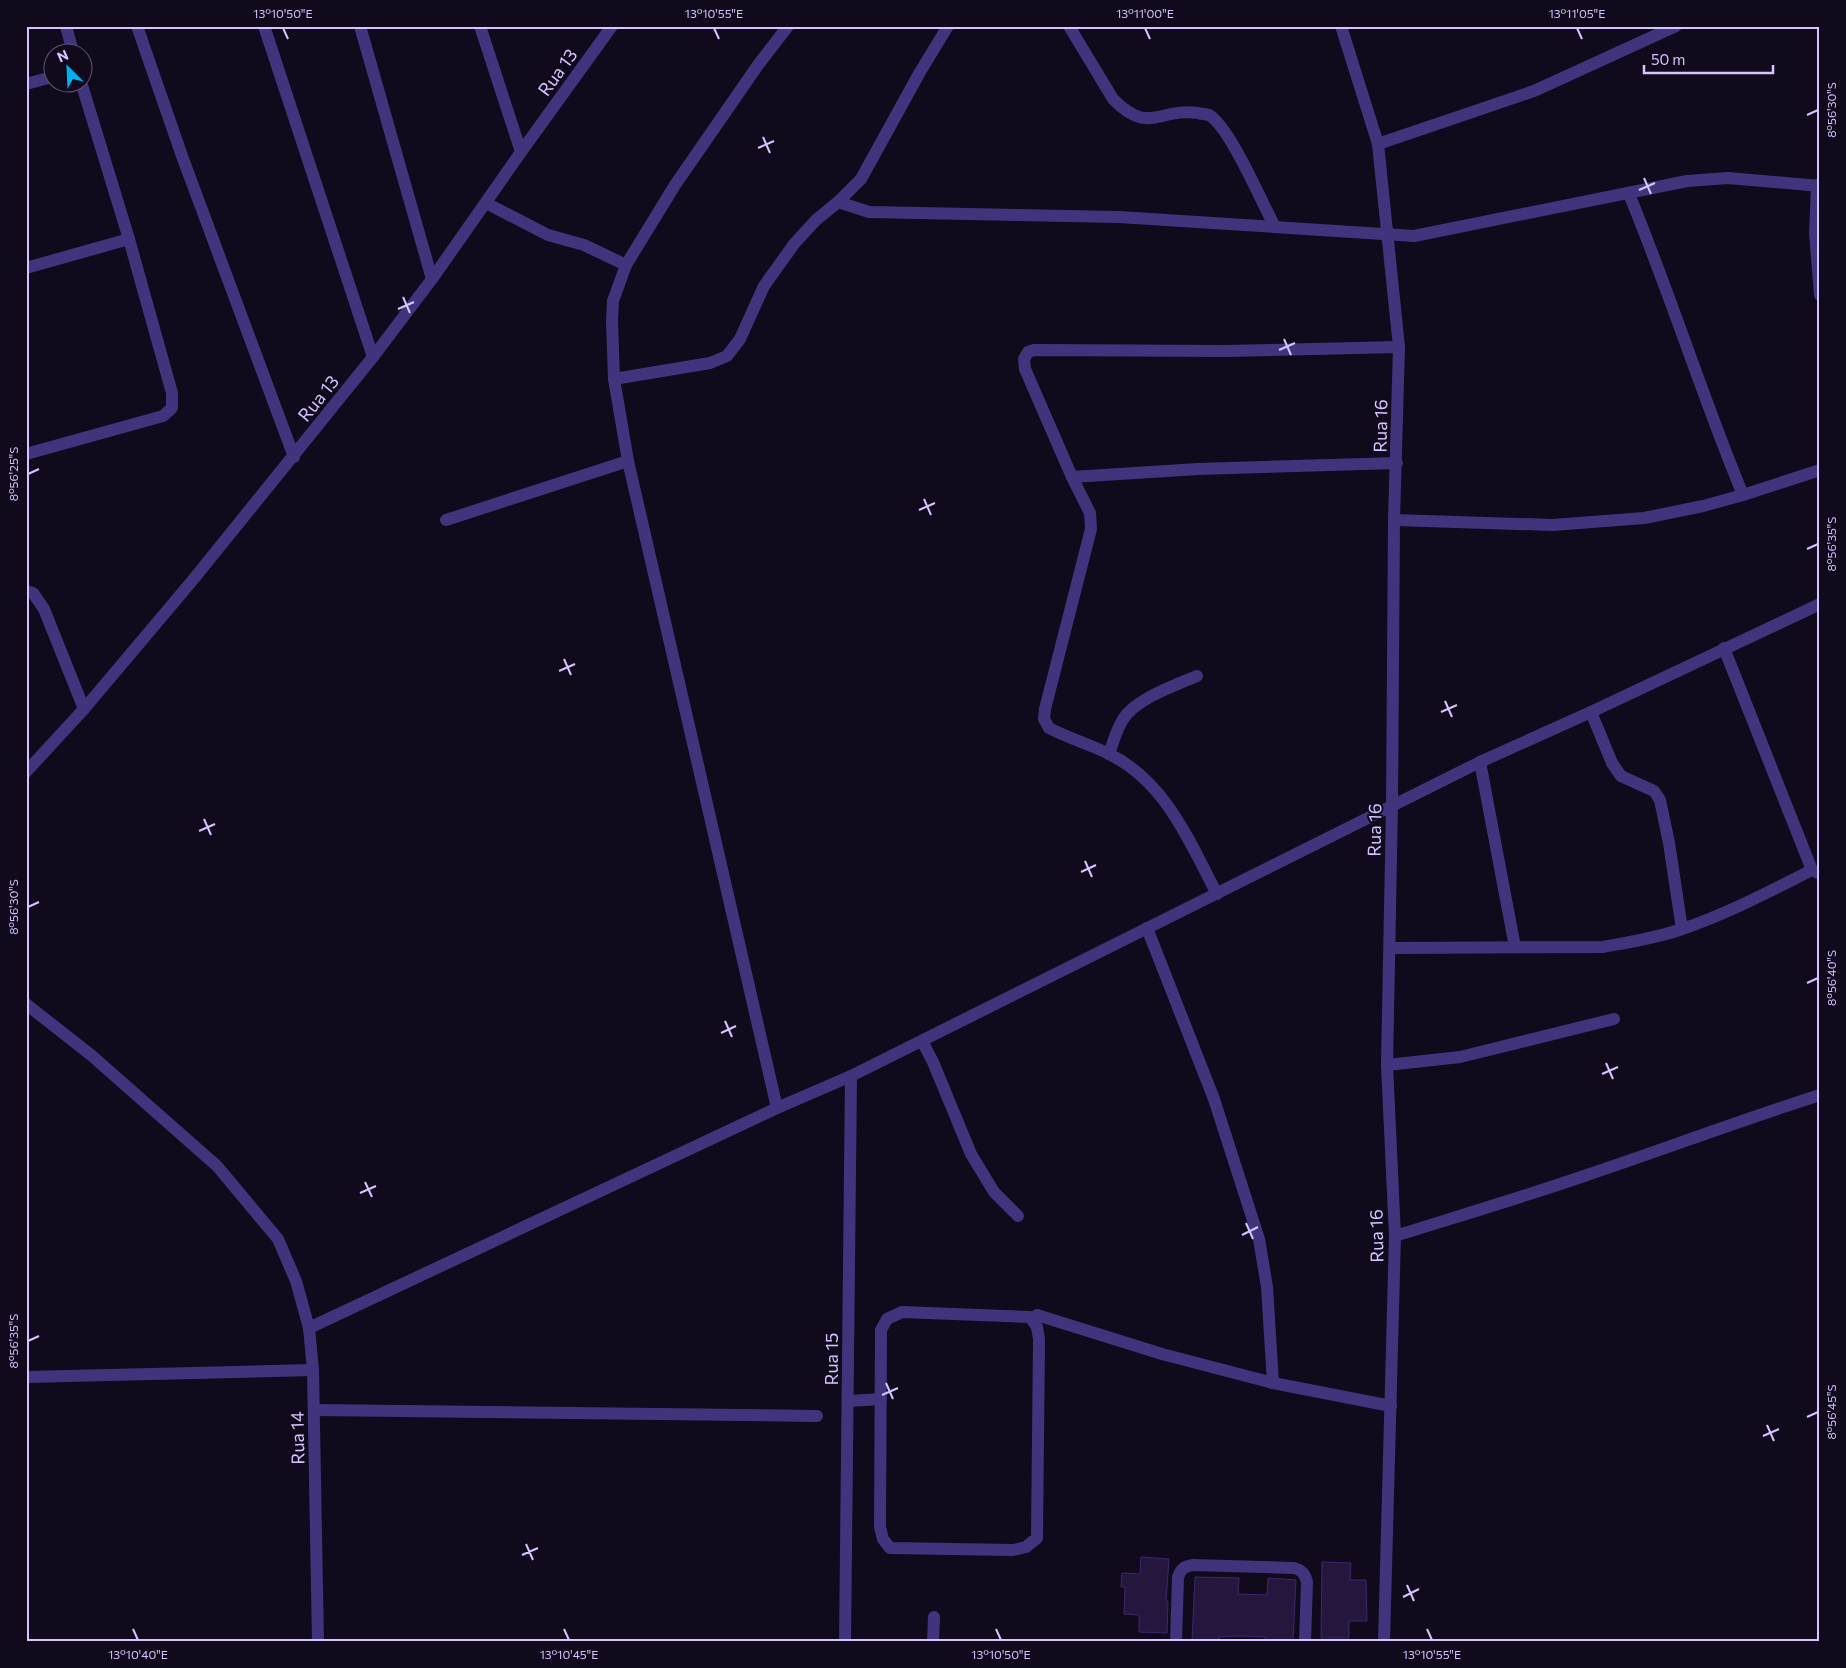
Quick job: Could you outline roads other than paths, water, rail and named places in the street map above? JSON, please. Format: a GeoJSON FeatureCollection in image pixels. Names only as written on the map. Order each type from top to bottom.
{"type":"FeatureCollection","features":[{"type":"Feature","properties":{"kind":"street"},"geometry":{"type":"LineString","coordinates":[[66,26],[70,42]]}},
{"type":"Feature","properties":{"kind":"street"},"geometry":{"type":"LineString","coordinates":[[138,26],[182,156],[294,457]]}},
{"type":"Feature","properties":{"kind":"street"},"geometry":{"type":"LineString","coordinates":[[264,26],[373,357]]}},
{"type":"Feature","properties":{"kind":"street"},"geometry":{"type":"LineString","coordinates":[[360,26],[432,279]]}},
{"type":"Feature","properties":{"kind":"street"},"geometry":{"type":"LineString","coordinates":[[480,26],[520,152]]}},
{"type":"Feature","properties":{"kind":"street","name":"Rua 13"},"geometry":{"type":"LineString","coordinates":[[26,772],[84,709],[192,581],[373,357],[432,279],[520,152],[612,26]]}},
{"type":"Feature","properties":{"kind":"street"},"geometry":{"type":"LineString","coordinates":[[777,1108],[628,461],[614,379],[612,321],[613,301],[626,265],[675,185],[758,65],[788,26]]}},
{"type":"Feature","properties":{"kind":"street"},"geometry":{"type":"LineString","coordinates":[[614,379],[710,362],[726,356],[740,339],[764,286],[800,238],[816,220],[838,202],[861,179],[920,72],[948,26]]}},
{"type":"Feature","properties":{"kind":"street"},"geometry":{"type":"LineString","coordinates":[[1069,26],[1113,99],[1134,116],[1151,119],[1190,112],[1209,115],[1228,134],[1275,227]]}},
{"type":"Feature","properties":{"kind":"street","name":"Rua 16"},"geometry":{"type":"LineString","coordinates":[[1341,26],[1378,144],[1399,347],[1394,520],[1392,805],[1387,1065],[1395,1236],[1384,1642]]}},
{"type":"Feature","properties":{"kind":"street"},"geometry":{"type":"LineString","coordinates":[[1378,144],[1534,92],[1676,26]]}},
{"type":"Feature","properties":{"kind":"street"},"geometry":{"type":"LineString","coordinates":[[26,84],[42,80]]}},
{"type":"Feature","properties":{"kind":"street"},"geometry":{"type":"LineString","coordinates":[[26,454],[163,416],[172,408],[172,392],[129,239],[84,92]]}},
{"type":"Feature","properties":{"kind":"street"},"geometry":{"type":"LineString","coordinates":[[838,202],[869,212],[1119,217],[1414,236],[1687,182],[1728,178],[1818,186],[1816,233],[1820,295]]}},
{"type":"Feature","properties":{"kind":"street"},"geometry":{"type":"LineString","coordinates":[[1628,194],[1652,250],[1743,495]]}},
{"type":"Feature","properties":{"kind":"street"},"geometry":{"type":"LineString","coordinates":[[486,203],[548,235],[584,245],[626,265]]}},
{"type":"Feature","properties":{"kind":"street"},"geometry":{"type":"LineString","coordinates":[[26,268],[129,239]]}},
{"type":"Feature","properties":{"kind":"street"},"geometry":{"type":"LineString","coordinates":[[1217,894],[1174,813],[1157,791],[1139,773],[1109,754],[1048,728],[1044,720],[1045,709],[1091,529],[1090,513],[1072,477],[1025,369],[1024,359],[1028,352],[1034,350],[1226,351],[1399,347]]}},
{"type":"Feature","properties":{"kind":"street"},"geometry":{"type":"LineString","coordinates":[[446,520],[628,461]]}},
{"type":"Feature","properties":{"kind":"street"},"geometry":{"type":"LineString","coordinates":[[1072,477],[1198,469],[1397,463]]}},
{"type":"Feature","properties":{"kind":"street"},"geometry":{"type":"LineString","coordinates":[[1394,520],[1554,525],[1644,518],[1703,506],[1820,470]]}},
{"type":"Feature","properties":{"kind":"street"},"geometry":{"type":"LineString","coordinates":[[26,592],[33,593],[44,609],[84,709]]}},
{"type":"Feature","properties":{"kind":"street"},"geometry":{"type":"LineString","coordinates":[[309,1328],[777,1108],[851,1076],[1480,762],[1820,604]]}},
{"type":"Feature","properties":{"kind":"street"},"geometry":{"type":"LineString","coordinates":[[1390,948],[1603,947],[1682,929],[1816,872],[1724,648]]}},
{"type":"Feature","properties":{"kind":"street"},"geometry":{"type":"LineString","coordinates":[[1109,754],[1122,720],[1131,709],[1156,694],[1197,676]]}},
{"type":"Feature","properties":{"kind":"street"},"geometry":{"type":"LineString","coordinates":[[1591,712],[1612,762],[1621,776],[1654,791],[1660,800],[1669,843],[1682,929]]}},
{"type":"Feature","properties":{"kind":"street"},"geometry":{"type":"LineString","coordinates":[[1480,762],[1514,947]]}},
{"type":"Feature","properties":{"kind":"street"},"geometry":{"type":"LineString","coordinates":[[1147,928],[1214,1099],[1259,1239],[1267,1287],[1273,1383]]}},
{"type":"Feature","properties":{"kind":"street","name":"Rua 14"},"geometry":{"type":"LineString","coordinates":[[26,1004],[90,1055],[217,1166],[278,1239],[296,1281],[309,1328],[313,1370],[318,1642]]}},
{"type":"Feature","properties":{"kind":"street"},"geometry":{"type":"LineString","coordinates":[[1387,1065],[1460,1057],[1614,1019]]}},
{"type":"Feature","properties":{"kind":"street"},"geometry":{"type":"LineString","coordinates":[[922,1040],[971,1154],[994,1192],[1018,1216]]}},
{"type":"Feature","properties":{"kind":"street","name":"Rua 15"},"geometry":{"type":"LineString","coordinates":[[845,1642],[851,1076]]}},
{"type":"Feature","properties":{"kind":"street"},"geometry":{"type":"LineString","coordinates":[[1395,1236],[1534,1193],[1745,1119],[1820,1095]]}},
{"type":"Feature","properties":{"kind":"street"},"geometry":{"type":"LineString","coordinates":[[902,1312],[1030,1317],[1037,1327],[1039,1339],[1038,1538],[1026,1547],[1014,1550],[890,1548],[883,1539],[880,1527],[881,1399],[881,1330],[887,1319],[902,1312]]}},
{"type":"Feature","properties":{"kind":"street"},"geometry":{"type":"LineString","coordinates":[[1037,1316],[1162,1354],[1273,1383],[1391,1406]]}},
{"type":"Feature","properties":{"kind":"street"},"geometry":{"type":"LineString","coordinates":[[26,1377],[313,1370]]}},
{"type":"Feature","properties":{"kind":"street"},"geometry":{"type":"LineString","coordinates":[[849,1401],[881,1399]]}},
{"type":"Feature","properties":{"kind":"street"},"geometry":{"type":"LineString","coordinates":[[314,1410],[817,1416]]}},
{"type":"Feature","properties":{"kind":"street"},"geometry":{"type":"LineString","coordinates":[[1176,1642],[1178,1577],[1180,1571],[1186,1566],[1193,1565],[1294,1568],[1301,1570],[1306,1576],[1307,1582],[1305,1642]]}},
{"type":"Feature","properties":{"kind":"street"},"geometry":{"type":"LineString","coordinates":[[933,1642],[934,1617]]}}]}
